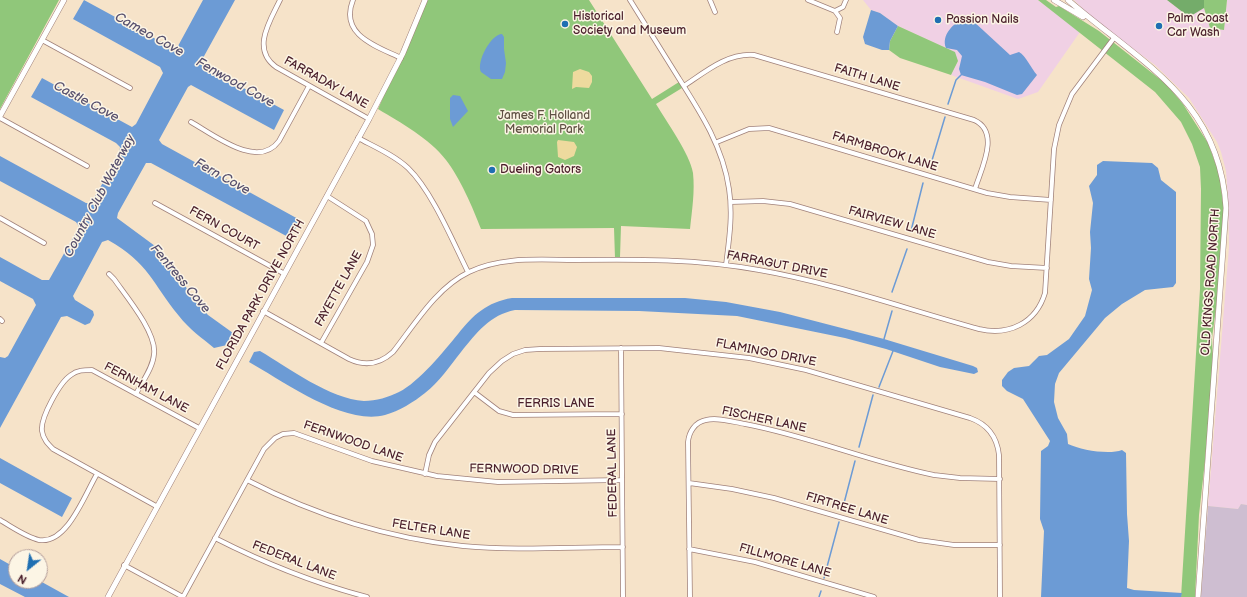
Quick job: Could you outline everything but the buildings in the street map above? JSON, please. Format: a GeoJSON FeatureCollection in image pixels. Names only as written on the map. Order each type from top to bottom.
{"type":"FeatureCollection","features":[{"type":"Feature","properties":{"kind":"street"},"geometry":{"type":"LineString","coordinates":[[64,0],[0,117],[87,166]]}},
{"type":"Feature","properties":{"kind":"street","name":"FARRADAY LANE"},"geometry":{"type":"LineString","coordinates":[[280,0],[264,34],[265,51],[273,65],[369,119]]}},
{"type":"Feature","properties":{"kind":"street"},"geometry":{"type":"LineString","coordinates":[[352,0],[349,16],[358,34],[367,42],[401,58]]}},
{"type":"Feature","properties":{"kind":"street","name":"FLORIDA PARK DRIVE NORTH"},"geometry":{"type":"LineString","coordinates":[[108,597],[283,273],[369,119],[401,58],[425,0]]}},
{"type":"Feature","properties":{"kind":"street"},"geometry":{"type":"LineString","coordinates":[[630,0],[701,112],[717,142],[726,170],[731,202],[726,265]]}},
{"type":"Feature","properties":{"kind":"street"},"geometry":{"type":"LineString","coordinates":[[710,0],[716,12]]}},
{"type":"Feature","properties":{"kind":"street"},"geometry":{"type":"LineString","coordinates":[[808,0],[835,11],[840,18],[837,32]]}},
{"type":"Feature","properties":{"kind":"street"},"geometry":{"type":"LineString","coordinates":[[835,11],[843,8],[846,0]]}},
{"type":"Feature","properties":{"kind":"street","name":"OLD KINGS ROAD NORTH"},"geometry":{"type":"LineString","coordinates":[[1054,0],[1091,21]]}},
{"type":"Feature","properties":{"kind":"street","name":"OLD KINGS ROAD NORTH"},"geometry":{"type":"LineString","coordinates":[[1068,0],[1091,21],[1167,80],[1184,98],[1214,147],[1224,184],[1226,208],[1222,272],[1198,597]]}},
{"type":"Feature","properties":{"kind":"street","name":"FARRAGUT DRIVE"},"geometry":{"type":"LineString","coordinates":[[263,310],[358,363],[369,364],[382,360],[393,352],[443,290],[468,272],[488,264],[510,261],[648,259],[726,265],[769,272],[822,283],[975,328],[1006,331],[1018,326],[1036,312],[1045,293],[1054,149],[1062,116],[1078,83],[1114,38]]}},
{"type":"Feature","properties":{"kind":"street"},"geometry":{"type":"LineString","coordinates":[[42,40],[130,88]]}},
{"type":"Feature","properties":{"kind":"street","name":"FAITH LANE"},"geometry":{"type":"LineString","coordinates":[[684,86],[728,59],[754,55],[974,120],[985,128],[989,139],[975,189]]}},
{"type":"Feature","properties":{"kind":"street"},"geometry":{"type":"LineString","coordinates":[[192,122],[240,149],[250,153],[263,153],[273,148],[279,141],[309,86]]}},
{"type":"Feature","properties":{"kind":"street","name":"FARMBROOK LANE"},"geometry":{"type":"LineString","coordinates":[[717,142],[749,129],[769,128],[975,189],[1010,197],[1051,200]]}},
{"type":"Feature","properties":{"kind":"street"},"geometry":{"type":"LineString","coordinates":[[358,138],[400,161],[418,180],[430,197],[468,272]]}},
{"type":"Feature","properties":{"kind":"street","name":"FAYETTE LANE"},"geometry":{"type":"LineString","coordinates":[[321,343],[367,262],[373,245],[372,234],[366,221],[326,196]]}},
{"type":"Feature","properties":{"kind":"street","name":"FAIRVIEW LANE"},"geometry":{"type":"LineString","coordinates":[[731,202],[763,201],[790,204],[988,262],[1011,266],[1047,268]]}},
{"type":"Feature","properties":{"kind":"street","name":"FERN COURT"},"geometry":{"type":"LineString","coordinates":[[155,203],[283,273]]}},
{"type":"Feature","properties":{"kind":"street"},"geometry":{"type":"LineString","coordinates":[[0,218],[44,243]]}},
{"type":"Feature","properties":{"kind":"street"},"geometry":{"type":"LineString","coordinates":[[109,274],[114,279],[144,324],[154,344],[153,360],[136,394]]}},
{"type":"Feature","properties":{"kind":"street","name":"FLAMINGO DRIVE"},"geometry":{"type":"LineString","coordinates":[[425,474],[429,455],[435,442],[474,392],[497,364],[509,356],[522,351],[540,349],[621,348],[687,350],[765,360],[806,370],[974,420],[987,428],[996,441],[999,451],[1000,597]]}},
{"type":"Feature","properties":{"kind":"street","name":"FEDERAL LANE"},"geometry":{"type":"LineString","coordinates":[[621,348],[623,597]]}},
{"type":"Feature","properties":{"kind":"street","name":"FERNHAM LANE"},"geometry":{"type":"LineString","coordinates":[[156,506],[49,446],[42,431],[44,418],[64,380],[77,371],[87,370],[97,372],[199,428]]}},
{"type":"Feature","properties":{"kind":"street","name":"FERRIS LANE"},"geometry":{"type":"LineString","coordinates":[[474,392],[499,411],[513,415],[622,414]]}},
{"type":"Feature","properties":{"kind":"street","name":"FISCHER LANE"},"geometry":{"type":"LineString","coordinates":[[690,597],[689,434],[698,423],[710,419],[786,433],[934,475],[960,478],[1000,479]]}},
{"type":"Feature","properties":{"kind":"street","name":"FERNWOOD LANE"},"geometry":{"type":"LineString","coordinates":[[247,480],[266,446],[275,438],[286,433],[298,433],[372,461],[425,474]]}},
{"type":"Feature","properties":{"kind":"street"},"geometry":{"type":"LineString","coordinates":[[0,520],[37,539],[48,540],[55,538],[68,526],[97,474]]}},
{"type":"Feature","properties":{"kind":"street","name":"FERNWOOD DRIVE"},"geometry":{"type":"LineString","coordinates":[[425,474],[498,482],[622,480]]}},
{"type":"Feature","properties":{"kind":"street"},"geometry":{"type":"LineString","coordinates":[[124,565],[183,597],[247,480]]}},
{"type":"Feature","properties":{"kind":"street","name":"FELTER LANE"},"geometry":{"type":"LineString","coordinates":[[247,480],[295,503],[338,519],[380,532],[420,540],[491,547],[623,546]]}},
{"type":"Feature","properties":{"kind":"street","name":"FIRTREE LANE"},"geometry":{"type":"LineString","coordinates":[[689,483],[732,489],[774,498],[919,540],[954,545],[1000,545]]}},
{"type":"Feature","properties":{"kind":"street","name":"FEDERAL LANE"},"geometry":{"type":"LineString","coordinates":[[215,538],[258,560],[297,575],[367,597]]}},
{"type":"Feature","properties":{"kind":"street","name":"FILLMORE LANE"},"geometry":{"type":"LineString","coordinates":[[689,549],[755,562],[874,597]]}},
{"type":"Feature","properties":{"kind":"shaded area"},"geometry":{"type":"Polygon","coordinates":[[[863,0],[1038,0],[1080,32],[1038,92],[1018,99],[951,75],[958,61],[946,48],[898,26],[880,13],[871,10],[863,0]]]}},
{"type":"Feature","properties":{"kind":"shaded area"},"geometry":{"type":"Polygon","coordinates":[[[1074,0],[1167,0],[1189,17],[1204,8],[1210,28],[1224,30],[1227,0],[1247,0],[1247,505],[1241,504],[1238,509],[1208,506],[1229,247],[1226,171],[1221,152],[1217,142],[1189,98],[1155,65],[1092,18],[1074,0]]]}},
{"type":"Feature","properties":{"kind":"shaded area"},"geometry":{"type":"Polygon","coordinates":[[[1241,504],[1247,505],[1247,597],[1201,597],[1208,506],[1238,509],[1241,504]]]}},
{"type":"Feature","properties":{"kind":"green space"},"geometry":{"type":"Polygon","coordinates":[[[0,0],[59,0],[0,109],[0,0]]]}},
{"type":"Feature","properties":{"kind":"green space","name":"James F. Holland Memorial Park"},"geometry":{"type":"Polygon","coordinates":[[[426,0],[589,0],[652,99],[679,82],[682,88],[656,104],[683,147],[691,165],[694,187],[690,229],[621,226],[620,257],[615,258],[614,228],[481,229],[461,184],[446,160],[423,138],[378,109],[426,0]]]}},
{"type":"Feature","properties":{"kind":"green space"},"geometry":{"type":"Polygon","coordinates":[[[1038,0],[1046,0],[1056,7],[1059,6],[1099,31],[1166,84],[1183,104],[1208,143],[1219,173],[1223,203],[1223,228],[1218,294],[1212,338],[1213,361],[1199,515],[1195,597],[1181,597],[1200,289],[1200,167],[1192,144],[1181,122],[1155,92],[1038,0]]]}},
{"type":"Feature","properties":{"kind":"green space"},"geometry":{"type":"Polygon","coordinates":[[[1167,0],[1204,0],[1204,8],[1189,17],[1167,0]]]}},
{"type":"Feature","properties":{"kind":"green space"},"geometry":{"type":"Polygon","coordinates":[[[1204,0],[1227,0],[1224,30],[1210,28],[1204,8],[1204,0]]]}},
{"type":"Feature","properties":{"kind":"green space"},"geometry":{"type":"Polygon","coordinates":[[[898,26],[955,52],[958,61],[951,75],[900,58],[889,50],[890,41],[898,26]]]}},
{"type":"Feature","properties":{"kind":"sand"},"geometry":{"type":"Polygon","coordinates":[[[580,69],[589,72],[592,76],[592,82],[589,88],[576,87],[572,89],[573,72],[580,69]]]}},
{"type":"Feature","properties":{"kind":"sand"},"geometry":{"type":"Polygon","coordinates":[[[558,140],[574,142],[577,147],[574,156],[565,160],[558,157],[558,140]]]}},
{"type":"Feature","properties":{"kind":"water"},"geometry":{"type":"Polygon","coordinates":[[[84,0],[174,49],[178,46],[203,0],[235,0],[203,58],[202,63],[205,67],[284,110],[274,130],[191,85],[188,87],[159,140],[162,144],[300,220],[290,238],[151,163],[146,163],[118,213],[117,218],[155,246],[171,264],[195,301],[208,315],[233,333],[227,345],[214,348],[200,337],[183,321],[149,274],[133,257],[108,240],[102,242],[73,296],[75,300],[93,311],[94,315],[90,323],[85,325],[67,316],[61,317],[0,428],[0,357],[5,358],[8,356],[36,305],[33,299],[0,281],[0,257],[42,280],[49,280],[79,227],[76,222],[0,181],[0,156],[86,203],[91,203],[119,155],[120,147],[116,143],[31,97],[42,78],[132,127],[136,124],[163,73],[160,67],[73,19],[84,0]]]}},
{"type":"Feature","properties":{"kind":"water"},"geometry":{"type":"Polygon","coordinates":[[[871,10],[880,13],[898,26],[890,41],[889,50],[882,50],[865,44],[863,37],[871,10]]]}},
{"type":"Feature","properties":{"kind":"water"},"geometry":{"type":"Polygon","coordinates":[[[965,19],[972,20],[1010,55],[1019,52],[1026,59],[1037,75],[1022,94],[1017,95],[985,82],[961,75],[959,69],[962,56],[957,50],[946,48],[945,39],[952,26],[965,19]]]}},
{"type":"Feature","properties":{"kind":"water"},"geometry":{"type":"Polygon","coordinates":[[[502,34],[504,37],[506,63],[505,72],[502,79],[491,79],[481,72],[481,62],[489,43],[498,35],[502,34]]]}},
{"type":"Feature","properties":{"kind":"water"},"geometry":{"type":"Polygon","coordinates":[[[453,95],[460,96],[468,111],[453,127],[450,119],[450,98],[453,95]]]}},
{"type":"Feature","properties":{"kind":"water"},"geometry":{"type":"Polygon","coordinates":[[[1103,161],[1152,163],[1158,168],[1161,180],[1176,192],[1176,283],[1173,287],[1145,290],[1122,304],[1105,318],[1059,373],[1055,384],[1054,402],[1058,418],[1067,434],[1068,444],[1095,451],[1110,452],[1122,450],[1126,453],[1129,541],[1127,588],[1134,590],[1182,593],[1181,597],[1041,597],[1044,531],[1040,519],[1041,451],[1048,446],[1050,441],[1023,399],[1007,391],[1002,386],[1002,380],[1008,372],[1014,368],[1029,366],[1039,356],[1047,355],[1069,339],[1085,316],[1092,290],[1089,279],[1091,248],[1090,232],[1093,203],[1089,186],[1097,175],[1097,165],[1103,161]]]}},
{"type":"Feature","properties":{"kind":"water"},"geometry":{"type":"Polygon","coordinates":[[[512,298],[685,298],[726,302],[780,312],[884,339],[973,366],[977,368],[978,372],[974,374],[940,367],[886,349],[845,338],[737,316],[639,311],[515,310],[506,312],[491,320],[479,331],[430,389],[406,406],[385,415],[369,417],[351,414],[333,408],[314,400],[249,362],[254,352],[260,351],[310,382],[337,395],[364,401],[391,396],[407,387],[423,374],[469,321],[481,310],[495,303],[512,298]]]}},
{"type":"Feature","properties":{"kind":"water"},"geometry":{"type":"Polygon","coordinates":[[[0,458],[72,498],[62,517],[0,483],[0,458]]]}},
{"type":"Feature","properties":{"kind":"water"},"geometry":{"type":"Polygon","coordinates":[[[0,559],[8,564],[8,588],[0,584],[0,559]]]}},
{"type":"Feature","properties":{"kind":"water"},"geometry":{"type":"Polygon","coordinates":[[[48,585],[69,597],[25,597],[10,589],[48,589],[48,585]]]}},
{"type":"Feature","properties":{"kind":"waterway"},"geometry":{"type":"LineString","coordinates":[[948,104],[956,80],[961,75]]}},
{"type":"Feature","properties":{"kind":"waterway"},"geometry":{"type":"LineString","coordinates":[[930,167],[945,117]]}},
{"type":"Feature","properties":{"kind":"waterway"},"geometry":{"type":"LineString","coordinates":[[911,231],[923,183]]}},
{"type":"Feature","properties":{"kind":"waterway"},"geometry":{"type":"LineString","coordinates":[[892,292],[907,249]]}},
{"type":"Feature","properties":{"kind":"waterway"},"geometry":{"type":"LineString","coordinates":[[884,339],[892,311]]}},
{"type":"Feature","properties":{"kind":"waterway"},"geometry":{"type":"LineString","coordinates":[[879,387],[893,351]]}},
{"type":"Feature","properties":{"kind":"waterway"},"geometry":{"type":"LineString","coordinates":[[859,447],[873,395]]}},
{"type":"Feature","properties":{"kind":"waterway"},"geometry":{"type":"LineString","coordinates":[[843,507],[855,461]]}},
{"type":"Feature","properties":{"kind":"waterway"},"geometry":{"type":"LineString","coordinates":[[824,578],[839,522]]}},
{"type":"Feature","properties":{"kind":"waterway"},"geometry":{"type":"LineString","coordinates":[[819,597],[821,591]]}},
{"type":"Feature","properties":{"kind":"place","name":"Passion Nails"},"geometry":{"type":"Point","coordinates":[938,20]}},
{"type":"Feature","properties":{"kind":"place","name":"Historical Society and Museum"},"geometry":{"type":"Point","coordinates":[565,24]}},
{"type":"Feature","properties":{"kind":"place","name":"Palm Coast Car Wash"},"geometry":{"type":"Point","coordinates":[1159,26]}},
{"type":"Feature","properties":{"kind":"place","name":"Dueling Gators"},"geometry":{"type":"Point","coordinates":[492,170]}},
{"type":"Feature","properties":{"kind":"water label","name":"Cameo Cove"},"geometry":{"type":"Point","coordinates":[149,35]}},
{"type":"Feature","properties":{"kind":"water label","name":"Fenwood Cove"},"geometry":{"type":"Point","coordinates":[235,83]}},
{"type":"Feature","properties":{"kind":"water label","name":"Castle Cove"},"geometry":{"type":"Point","coordinates":[86,102]}},
{"type":"Feature","properties":{"kind":"water label","name":"Fern Cove"},"geometry":{"type":"Point","coordinates":[222,177]}},
{"type":"Feature","properties":{"kind":"water label","name":"Country Club Waterway"},"geometry":{"type":"Point","coordinates":[100,196]}},
{"type":"Feature","properties":{"kind":"water label","name":"Fentress Cove"},"geometry":{"type":"Point","coordinates":[180,279]}}]}
